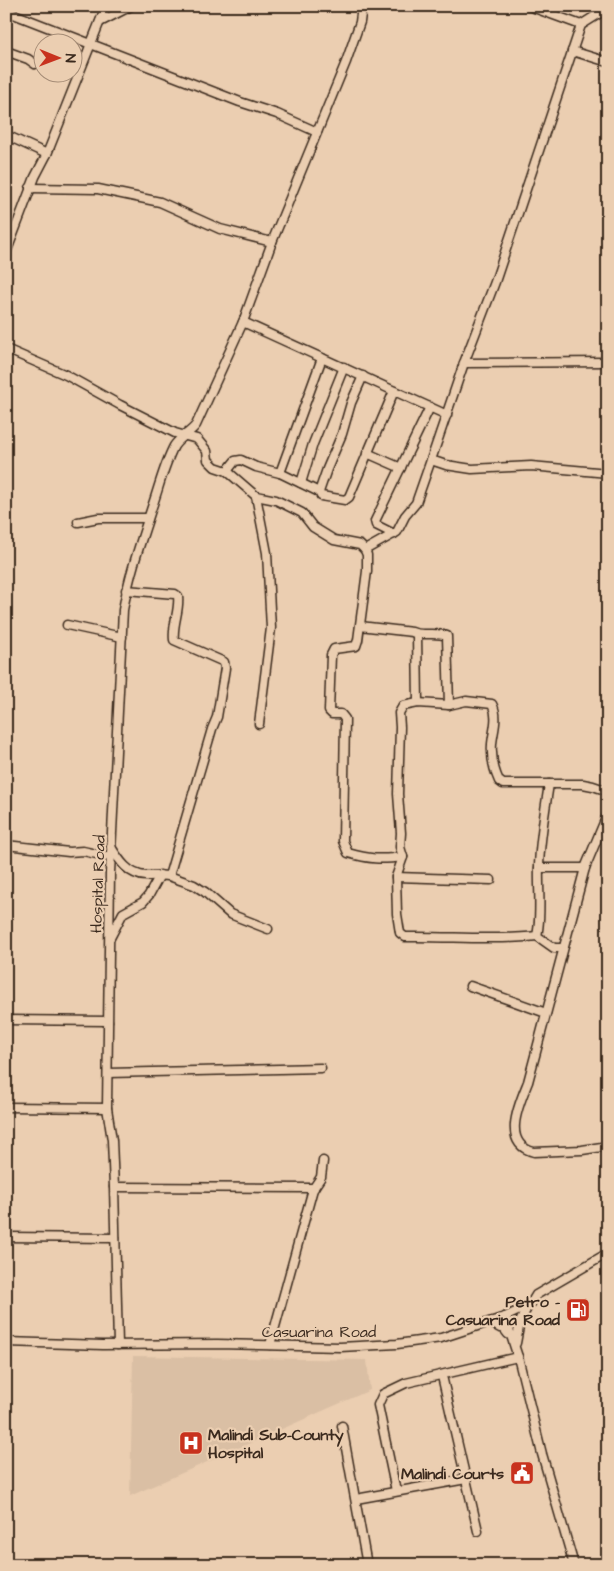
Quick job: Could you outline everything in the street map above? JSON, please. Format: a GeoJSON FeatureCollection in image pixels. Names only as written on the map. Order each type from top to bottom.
{"type":"FeatureCollection","features":[{"type":"Feature","properties":{"kind":"street"},"geometry":{"type":"LineString","coordinates":[[6,253],[30,188],[72,95],[106,6]]}},
{"type":"Feature","properties":{"kind":"street"},"geometry":{"type":"LineString","coordinates":[[100,22],[131,6]]}},
{"type":"Feature","properties":{"kind":"street","name":"Hospital Road"},"geometry":{"type":"LineString","coordinates":[[118,1345],[112,1140],[107,1108],[110,857],[123,610],[126,590],[170,454],[175,445],[196,425],[243,322],[272,242],[346,62],[360,22],[362,6]]}},
{"type":"Feature","properties":{"kind":"street"},"geometry":{"type":"LineString","coordinates":[[529,6],[581,25]]}},
{"type":"Feature","properties":{"kind":"street"},"geometry":{"type":"LineString","coordinates":[[365,550],[394,534],[416,503],[464,362],[495,282],[526,184],[581,25],[608,8]]}},
{"type":"Feature","properties":{"kind":"street"},"geometry":{"type":"LineString","coordinates":[[6,11],[38,22],[59,32]]}},
{"type":"Feature","properties":{"kind":"street"},"geometry":{"type":"LineString","coordinates":[[82,41],[159,69],[240,102],[277,114],[317,132]]}},
{"type":"Feature","properties":{"kind":"street"},"geometry":{"type":"LineString","coordinates":[[6,51],[32,62]]}},
{"type":"Feature","properties":{"kind":"street"},"geometry":{"type":"LineString","coordinates":[[572,51],[608,62]]}},
{"type":"Feature","properties":{"kind":"street"},"geometry":{"type":"LineString","coordinates":[[6,135],[47,154]]}},
{"type":"Feature","properties":{"kind":"street"},"geometry":{"type":"LineString","coordinates":[[30,188],[98,190],[160,202],[220,228],[272,242]]}},
{"type":"Feature","properties":{"kind":"street"},"geometry":{"type":"LineString","coordinates":[[243,322],[446,415]]}},
{"type":"Feature","properties":{"kind":"street"},"geometry":{"type":"LineString","coordinates":[[6,349],[66,375],[120,405],[184,436],[197,439],[207,451],[208,460],[215,467],[227,471],[256,496],[276,500],[302,513],[314,527],[334,540],[360,545],[365,550],[367,555],[367,571],[356,646],[334,649],[331,655],[329,711],[332,714],[341,714],[345,718],[343,841],[348,853],[369,859],[403,857]]}},
{"type":"Feature","properties":{"kind":"street"},"geometry":{"type":"LineString","coordinates":[[280,473],[322,358]]}},
{"type":"Feature","properties":{"kind":"street"},"geometry":{"type":"LineString","coordinates":[[464,362],[608,362]]}},
{"type":"Feature","properties":{"kind":"street"},"geometry":{"type":"LineString","coordinates":[[301,483],[313,444],[344,367]]}},
{"type":"Feature","properties":{"kind":"street"},"geometry":{"type":"LineString","coordinates":[[319,492],[342,434],[351,403],[363,376]]}},
{"type":"Feature","properties":{"kind":"street"},"geometry":{"type":"LineString","coordinates":[[227,471],[238,460],[280,473],[319,492],[322,496],[345,500],[349,497],[394,391]]}},
{"type":"Feature","properties":{"kind":"street"},"geometry":{"type":"LineString","coordinates":[[394,534],[376,525],[375,520],[430,407]]}},
{"type":"Feature","properties":{"kind":"street"},"geometry":{"type":"LineString","coordinates":[[367,453],[401,468]]}},
{"type":"Feature","properties":{"kind":"street"},"geometry":{"type":"LineString","coordinates":[[431,460],[446,465],[472,469],[531,466],[608,473]]}},
{"type":"Feature","properties":{"kind":"street"},"geometry":{"type":"LineString","coordinates":[[256,496],[267,553],[271,628],[259,724]]}},
{"type":"Feature","properties":{"kind":"street"},"geometry":{"type":"LineString","coordinates":[[78,522],[98,518],[148,518]]}},
{"type":"Feature","properties":{"kind":"street"},"geometry":{"type":"LineString","coordinates":[[126,590],[175,594],[178,596],[174,640],[224,662],[225,668],[217,716],[169,876]]}},
{"type":"Feature","properties":{"kind":"street"},"geometry":{"type":"LineString","coordinates":[[66,625],[122,637]]}},
{"type":"Feature","properties":{"kind":"street"},"geometry":{"type":"LineString","coordinates":[[360,626],[418,634],[438,632],[447,636],[449,704]]}},
{"type":"Feature","properties":{"kind":"street"},"geometry":{"type":"LineString","coordinates":[[418,634],[418,703]]}},
{"type":"Feature","properties":{"kind":"street"},"geometry":{"type":"LineString","coordinates":[[563,948],[554,948],[537,936],[499,939],[402,936],[398,929],[396,877],[403,857],[400,847],[401,832],[398,794],[399,713],[403,706],[418,703],[449,704],[466,701],[492,704],[495,710],[496,721],[492,746],[495,768],[499,781],[503,784],[588,785],[608,791]]}},
{"type":"Feature","properties":{"kind":"street"},"geometry":{"type":"LineString","coordinates":[[537,936],[540,925],[539,868],[542,828],[549,784]]}},
{"type":"Feature","properties":{"kind":"street"},"geometry":{"type":"LineString","coordinates":[[608,813],[585,868],[528,1082],[518,1108],[514,1130],[516,1137],[524,1148],[534,1152],[582,1150],[608,1146]]}},
{"type":"Feature","properties":{"kind":"street"},"geometry":{"type":"LineString","coordinates":[[6,845],[68,852],[83,851],[110,857]]}},
{"type":"Feature","properties":{"kind":"street"},"geometry":{"type":"LineString","coordinates":[[111,847],[118,860],[136,874],[145,876],[160,874],[194,885],[230,914],[268,929]]}},
{"type":"Feature","properties":{"kind":"street"},"geometry":{"type":"LineString","coordinates":[[539,868],[585,868]]}},
{"type":"Feature","properties":{"kind":"street"},"geometry":{"type":"LineString","coordinates":[[109,940],[123,913],[143,902],[160,874]]}},
{"type":"Feature","properties":{"kind":"street"},"geometry":{"type":"LineString","coordinates":[[396,877],[491,880]]}},
{"type":"Feature","properties":{"kind":"street"},"geometry":{"type":"LineString","coordinates":[[470,986],[546,1013]]}},
{"type":"Feature","properties":{"kind":"street"},"geometry":{"type":"LineString","coordinates":[[6,1020],[108,1021]]}},
{"type":"Feature","properties":{"kind":"street"},"geometry":{"type":"LineString","coordinates":[[108,1073],[321,1068]]}},
{"type":"Feature","properties":{"kind":"street"},"geometry":{"type":"LineString","coordinates":[[6,1107],[107,1108]]}},
{"type":"Feature","properties":{"kind":"street"},"geometry":{"type":"LineString","coordinates":[[270,1345],[314,1188],[321,1177],[323,1161]]}},
{"type":"Feature","properties":{"kind":"street"},"geometry":{"type":"LineString","coordinates":[[114,1188],[314,1188]]}},
{"type":"Feature","properties":{"kind":"street"},"geometry":{"type":"LineString","coordinates":[[6,1237],[115,1238]]}},
{"type":"Feature","properties":{"kind":"street","name":"Casuarina Road"},"geometry":{"type":"LineString","coordinates":[[6,1342],[340,1347],[397,1344],[441,1338],[505,1317],[528,1306],[536,1295],[608,1253]]}},
{"type":"Feature","properties":{"kind":"street"},"geometry":{"type":"LineString","coordinates":[[516,1349],[520,1322],[528,1306]]}},
{"type":"Feature","properties":{"kind":"street"},"geometry":{"type":"LineString","coordinates":[[514,1313],[516,1349]]}},
{"type":"Feature","properties":{"kind":"street"},"geometry":{"type":"LineString","coordinates":[[505,1317],[516,1349],[542,1454],[574,1565]]}},
{"type":"Feature","properties":{"kind":"street"},"geometry":{"type":"LineString","coordinates":[[489,1322],[500,1328],[502,1326],[506,1330],[516,1349]]}},
{"type":"Feature","properties":{"kind":"street"},"geometry":{"type":"LineString","coordinates":[[396,1491],[378,1405],[380,1397],[406,1384],[442,1376],[516,1349]]}},
{"type":"Feature","properties":{"kind":"street"},"geometry":{"type":"LineString","coordinates":[[442,1376],[478,1531]]}},
{"type":"Feature","properties":{"kind":"street"},"geometry":{"type":"LineString","coordinates":[[342,1426],[367,1565]]}},
{"type":"Feature","properties":{"kind":"street"},"geometry":{"type":"LineString","coordinates":[[356,1499],[466,1479]]}},
{"type":"Feature","properties":{"kind":"street"},"geometry":{"type":"LineString","coordinates":[[567,1541],[568,1565]]}},
{"type":"Feature","properties":{"kind":"shaded area","name":"Malindi Sub-County Hospital"},"geometry":{"type":"Polygon","coordinates":[[[133,1356],[367,1360],[370,1390],[130,1496],[133,1356]]]}},
{"type":"Feature","properties":{"kind":"place","name":"Petro - Casuarina Road"},"geometry":{"type":"Point","coordinates":[578,1310]}},
{"type":"Feature","properties":{"kind":"place","name":"Malindi Sub-County Hospital"},"geometry":{"type":"Point","coordinates":[191,1443]}},
{"type":"Feature","properties":{"kind":"place","name":"Malindi Courts"},"geometry":{"type":"Point","coordinates":[522,1473]}}]}
